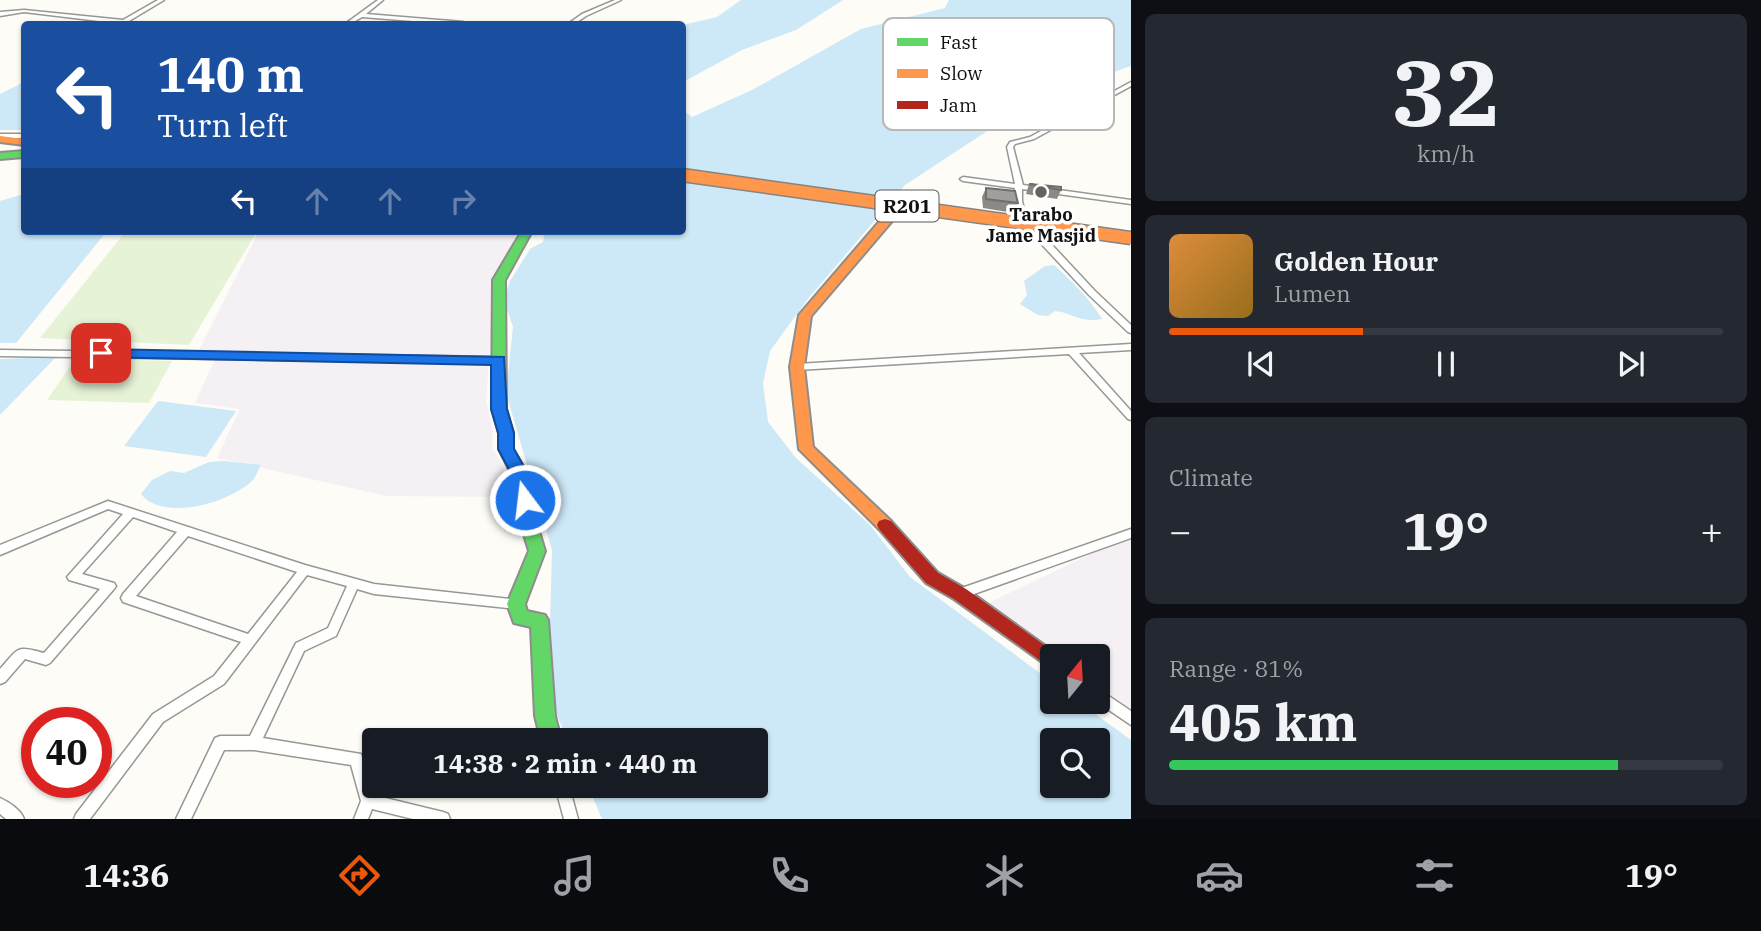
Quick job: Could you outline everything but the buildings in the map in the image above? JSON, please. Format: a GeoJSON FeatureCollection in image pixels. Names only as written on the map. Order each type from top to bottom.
{"type":"FeatureCollection","features":[{"type":"Feature","properties":{"kind":"street"},"geometry":{"type":"LineString","coordinates":[[126,21],[162,0]]}},
{"type":"Feature","properties":{"kind":"street"},"geometry":{"type":"LineString","coordinates":[[352,21],[380,0]]}},
{"type":"Feature","properties":{"kind":"street"},"geometry":{"type":"LineString","coordinates":[[575,21],[619,0]]}},
{"type":"Feature","properties":{"kind":"street"},"geometry":{"type":"LineString","coordinates":[[0,15],[24,11],[115,21]]}},
{"type":"Feature","properties":{"kind":"street"},"geometry":{"type":"LineString","coordinates":[[361,15],[429,21]]}},
{"type":"Feature","properties":{"kind":"street"},"geometry":{"type":"LineString","coordinates":[[1114,94],[1131,85]]}},
{"type":"Feature","properties":{"kind":"street"},"geometry":{"type":"LineString","coordinates":[[1047,130],[1032,138],[1012,143],[1010,147],[1019,185],[1018,201],[1027,222],[1092,293],[1131,330]]}},
{"type":"Feature","properties":{"kind":"street"},"geometry":{"type":"LineString","coordinates":[[0,141],[21,142]]}},
{"type":"Feature","properties":{"kind":"street"},"geometry":{"type":"LineString","coordinates":[[0,154],[21,154]]}},
{"type":"Feature","properties":{"kind":"street","name":"R201"},"geometry":{"type":"LineString","coordinates":[[686,176],[1131,235]]}},
{"type":"Feature","properties":{"kind":"street"},"geometry":{"type":"LineString","coordinates":[[963,179],[1131,202]]}},
{"type":"Feature","properties":{"kind":"street"},"geometry":{"type":"LineString","coordinates":[[1040,652],[960,594],[932,578],[899,540],[806,449],[797,367],[805,315],[895,210],[1131,235]]}},
{"type":"Feature","properties":{"kind":"street"},"geometry":{"type":"LineString","coordinates":[[525,235],[499,280],[499,409],[506,433],[506,449],[521,477],[529,525],[537,551],[516,604],[520,618],[539,620],[548,728]]}},
{"type":"Feature","properties":{"kind":"street"},"geometry":{"type":"LineString","coordinates":[[797,367],[1131,346]]}},
{"type":"Feature","properties":{"kind":"street"},"geometry":{"type":"LineString","coordinates":[[1072,351],[1131,417]]}},
{"type":"Feature","properties":{"kind":"street"},"geometry":{"type":"LineString","coordinates":[[0,353],[498,360]]}},
{"type":"Feature","properties":{"kind":"street"},"geometry":{"type":"LineString","coordinates":[[0,550],[108,505],[374,589],[516,604]]}},
{"type":"Feature","properties":{"kind":"street"},"geometry":{"type":"LineString","coordinates":[[0,678],[23,653],[46,659],[110,586],[73,577],[131,512]]}},
{"type":"Feature","properties":{"kind":"street"},"geometry":{"type":"LineString","coordinates":[[186,530],[127,597],[251,640]]}},
{"type":"Feature","properties":{"kind":"street"},"geometry":{"type":"LineString","coordinates":[[960,594],[1131,533]]}},
{"type":"Feature","properties":{"kind":"street"},"geometry":{"type":"LineString","coordinates":[[81,819],[158,718],[219,680],[305,569]]}},
{"type":"Feature","properties":{"kind":"street"},"geometry":{"type":"LineString","coordinates":[[254,743],[300,647],[332,632],[354,583]]}},
{"type":"Feature","properties":{"kind":"street"},"geometry":{"type":"LineString","coordinates":[[1110,704],[1131,719]]}},
{"type":"Feature","properties":{"kind":"street"},"geometry":{"type":"LineString","coordinates":[[183,819],[220,743],[254,743],[356,759],[368,801],[361,819]]}},
{"type":"Feature","properties":{"kind":"street"},"geometry":{"type":"LineString","coordinates":[[565,798],[571,819]]}},
{"type":"Feature","properties":{"kind":"street"},"geometry":{"type":"LineString","coordinates":[[368,801],[443,819]]}},
{"type":"Feature","properties":{"kind":"street"},"geometry":{"type":"LineString","coordinates":[[0,805],[17,819]]}},
{"type":"Feature","properties":{"kind":"shaded area"},"geometry":{"type":"Polygon","coordinates":[[[257,235],[517,235],[496,275],[486,399],[493,432],[492,448],[503,464],[508,497],[387,496],[217,458],[240,409],[195,403],[215,359],[196,356],[257,235]]]}},
{"type":"Feature","properties":{"kind":"shaded area"},"geometry":{"type":"Polygon","coordinates":[[[1131,538],[1131,709],[1110,694],[1110,644],[1040,645],[984,605],[1114,543],[1131,538]]]}},
{"type":"Feature","properties":{"kind":"green space"},"geometry":{"type":"Polygon","coordinates":[[[123,235],[255,235],[189,345],[40,338],[123,235]]]}},
{"type":"Feature","properties":{"kind":"green space"},"geometry":{"type":"Polygon","coordinates":[[[76,358],[172,361],[149,403],[47,400],[76,358]]]}},
{"type":"Feature","properties":{"kind":"water"},"geometry":{"type":"Polygon","coordinates":[[[741,0],[843,0],[796,30],[742,50],[686,80],[686,24],[717,17],[741,0]]]}},
{"type":"Feature","properties":{"kind":"water"},"geometry":{"type":"Polygon","coordinates":[[[949,0],[1131,0],[1131,66],[1114,72],[1114,18],[905,18],[945,8],[949,0]]]}},
{"type":"Feature","properties":{"kind":"water"},"geometry":{"type":"Polygon","coordinates":[[[883,24],[883,130],[989,130],[905,185],[807,300],[770,351],[763,383],[768,422],[796,458],[870,525],[910,577],[1040,673],[1040,714],[1095,714],[1131,740],[1131,819],[602,819],[593,798],[768,798],[768,728],[563,728],[548,695],[552,550],[506,393],[513,327],[504,300],[510,281],[530,249],[543,242],[544,235],[686,235],[686,112],[692,117],[752,90],[861,29],[883,24]]]}},
{"type":"Feature","properties":{"kind":"water"},"geometry":{"type":"Polygon","coordinates":[[[21,84],[21,130],[0,130],[0,94],[21,84]]]}},
{"type":"Feature","properties":{"kind":"water"},"geometry":{"type":"Polygon","coordinates":[[[21,195],[21,235],[104,235],[16,343],[0,343],[0,201],[21,195]]]}},
{"type":"Feature","properties":{"kind":"water"},"geometry":{"type":"Polygon","coordinates":[[[1054,265],[1080,290],[1102,319],[1082,319],[1055,311],[1048,316],[1038,315],[1020,304],[1027,295],[1024,281],[1045,266],[1054,265]]]}},
{"type":"Feature","properties":{"kind":"water"},"geometry":{"type":"Polygon","coordinates":[[[56,357],[0,415],[0,359],[56,357]]]}},
{"type":"Feature","properties":{"kind":"water"},"geometry":{"type":"Polygon","coordinates":[[[158,401],[236,411],[206,457],[124,446],[158,401]]]}},
{"type":"Feature","properties":{"kind":"water"},"geometry":{"type":"Polygon","coordinates":[[[209,462],[261,465],[253,480],[242,488],[229,496],[197,506],[165,507],[151,502],[141,494],[152,480],[170,471],[184,473],[209,462]]]}},
{"type":"Feature","properties":{"kind":"traffic: fast"},"geometry":{"type":"LineString","coordinates":[[0,156],[21,154]]}},
{"type":"Feature","properties":{"kind":"traffic: fast"},"geometry":{"type":"LineString","coordinates":[[525,235],[499,280],[499,409],[506,433],[506,449],[521,477],[529,525],[537,551],[516,604],[520,618],[539,620],[548,728]]}},
{"type":"Feature","properties":{"kind":"traffic: slow"},"geometry":{"type":"LineString","coordinates":[[0,139],[21,142]]}},
{"type":"Feature","properties":{"kind":"traffic: slow"},"geometry":{"type":"LineString","coordinates":[[686,176],[1131,238]]}},
{"type":"Feature","properties":{"kind":"traffic: slow"},"geometry":{"type":"LineString","coordinates":[[885,525],[806,449],[797,367],[805,315],[895,210],[912,212]]}},
{"type":"Feature","properties":{"kind":"traffic: jam"},"geometry":{"type":"LineString","coordinates":[[885,525],[932,578],[960,594],[1040,652]]}},
{"type":"Feature","properties":{"kind":"place","name":"Tarabo Jame Masjid"},"geometry":{"type":"Point","coordinates":[1041,192]}},
{"type":"Feature","properties":{"kind":"route"},"geometry":{"type":"LineString","coordinates":[[101,353],[498,360],[499,409],[506,433],[506,449],[521,477],[525,500]]}}]}
